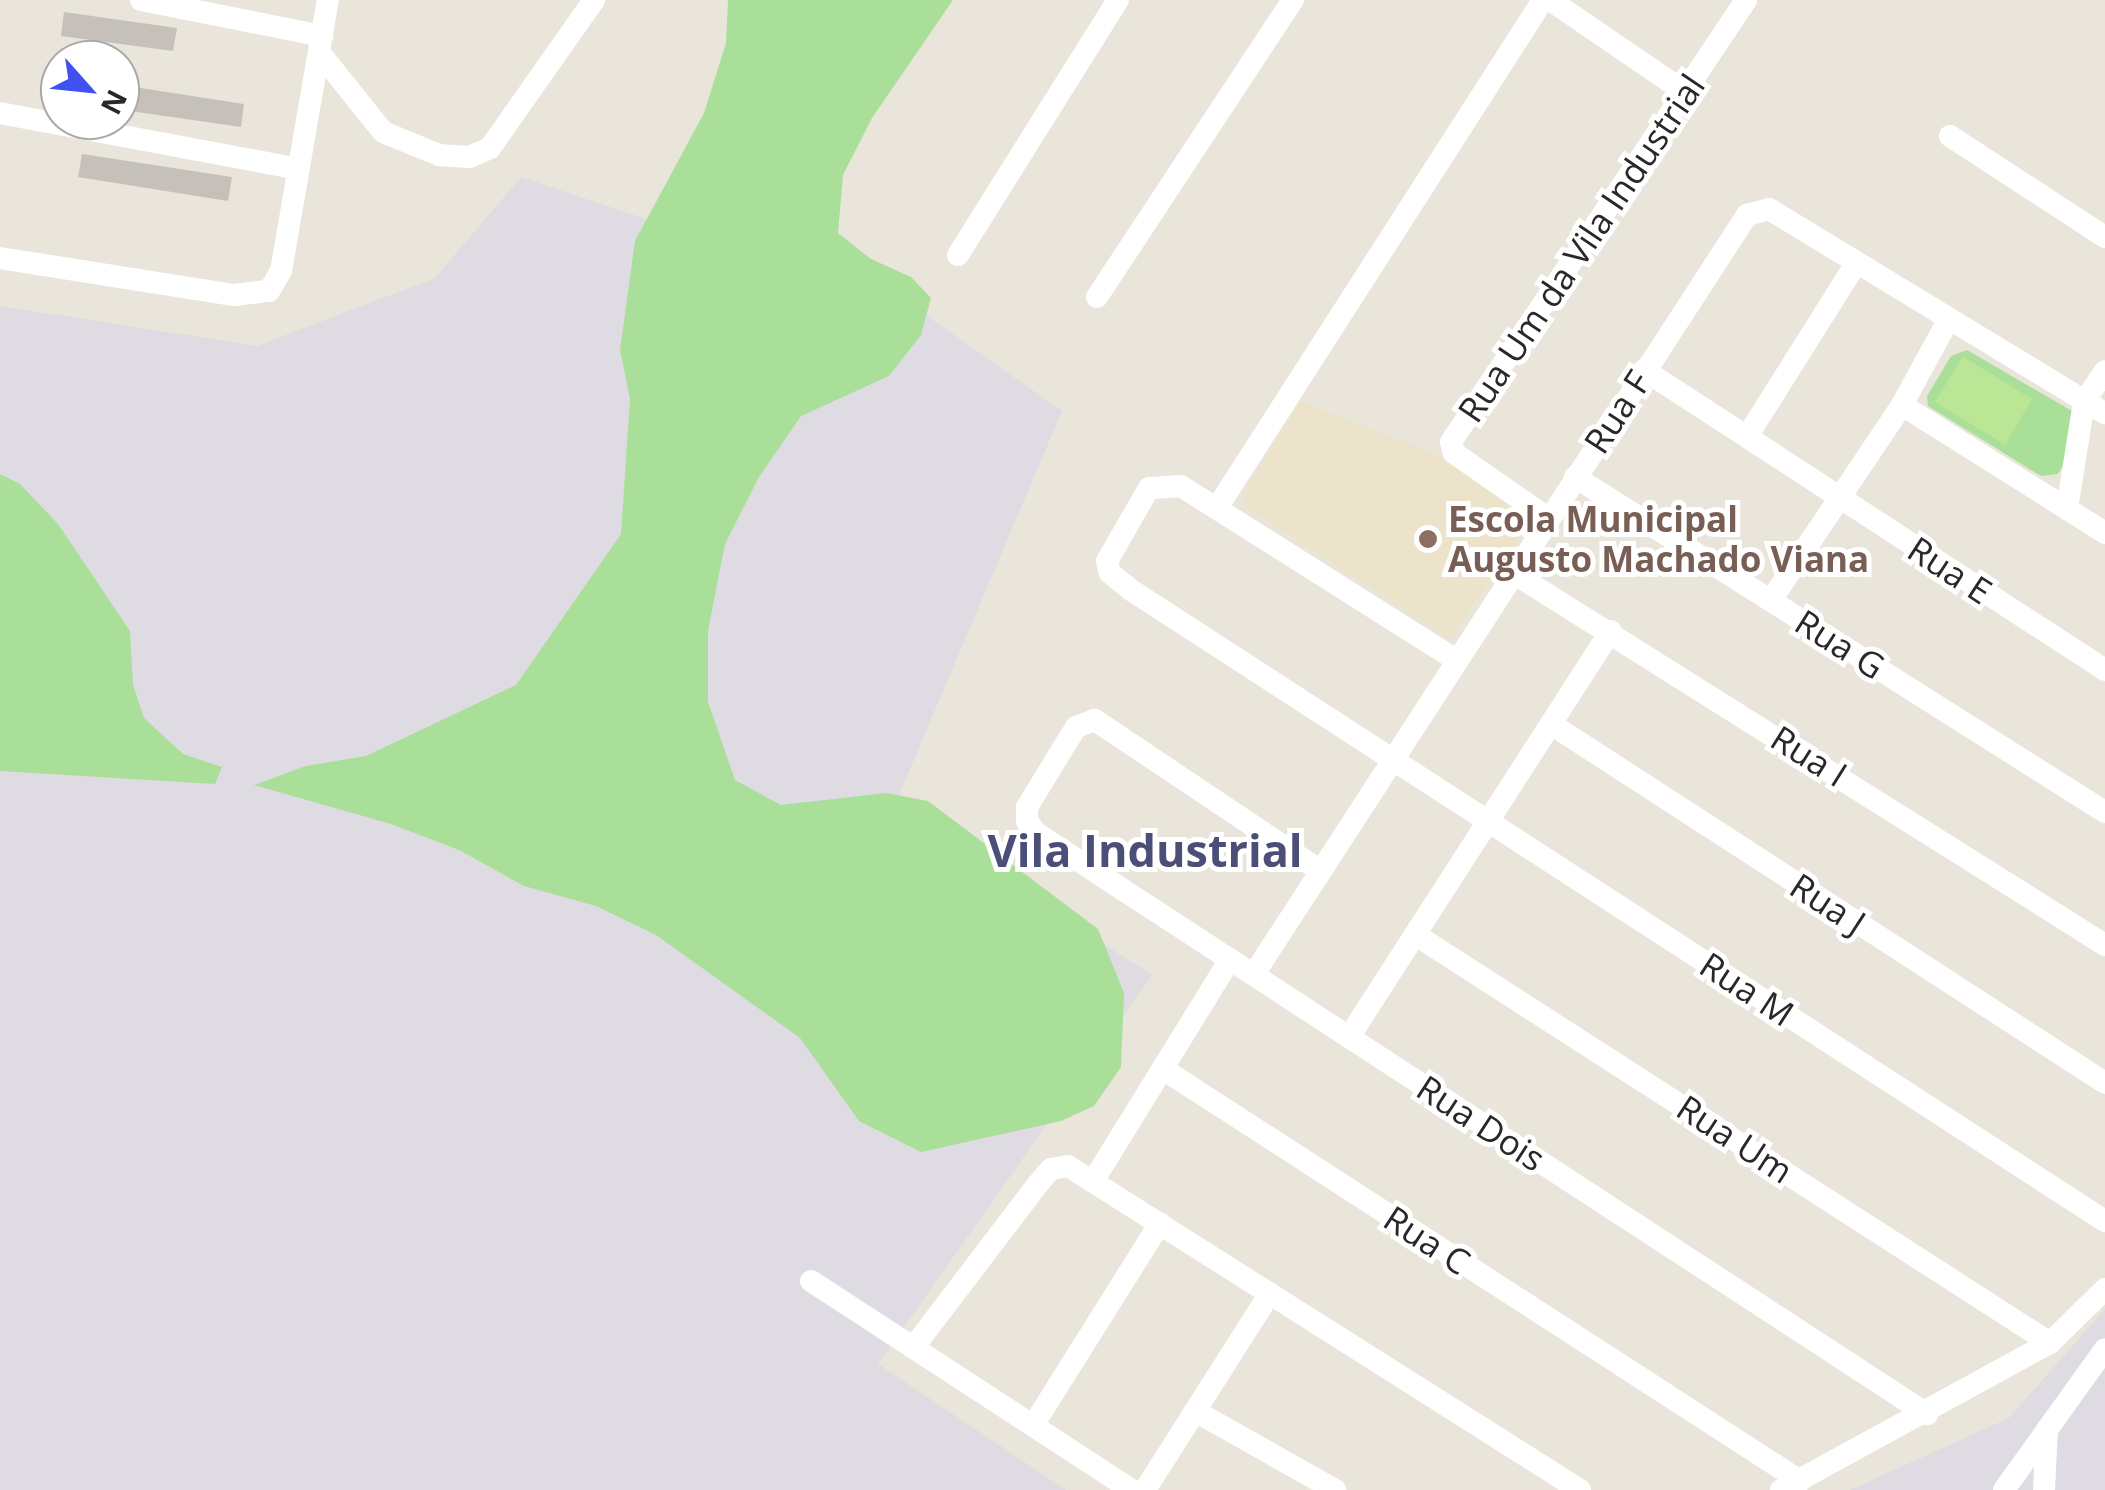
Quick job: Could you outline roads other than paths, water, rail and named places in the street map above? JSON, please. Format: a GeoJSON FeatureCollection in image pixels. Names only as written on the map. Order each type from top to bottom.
{"type":"FeatureCollection","features":[{"type":"Feature","properties":{"kind":"street"},"geometry":{"type":"LineString","coordinates":[[140,0],[321,44],[383,132],[439,155],[468,157],[490,148],[594,0]]}},
{"type":"Feature","properties":{"kind":"street"},"geometry":{"type":"LineString","coordinates":[[0,258],[262,294],[278,279],[328,0]]}},
{"type":"Feature","properties":{"kind":"street"},"geometry":{"type":"LineString","coordinates":[[958,255],[1118,0]]}},
{"type":"Feature","properties":{"kind":"street"},"geometry":{"type":"LineString","coordinates":[[1097,298],[1293,0]]}},
{"type":"Feature","properties":{"kind":"street"},"geometry":{"type":"LineString","coordinates":[[1453,658],[1216,508],[1547,0],[1685,92]]}},
{"type":"Feature","properties":{"kind":"street","name":"Rua Um da Vila Industrial"},"geometry":{"type":"LineString","coordinates":[[1546,518],[1454,453],[1451,442],[1746,0]]}},
{"type":"Feature","properties":{"kind":"street"},"geometry":{"type":"LineString","coordinates":[[0,113],[298,169]]}},
{"type":"Feature","properties":{"kind":"street"},"geometry":{"type":"LineString","coordinates":[[1950,136],[2105,237]]}},
{"type":"Feature","properties":{"kind":"street","name":"Rua F"},"geometry":{"type":"LineString","coordinates":[[1254,974],[1453,658],[1747,215],[1769,209],[1856,265]]}},
{"type":"Feature","properties":{"kind":"street"},"geometry":{"type":"LineString","coordinates":[[1748,435],[1856,265],[2095,408]]}},
{"type":"Feature","properties":{"kind":"street"},"geometry":{"type":"LineString","coordinates":[[1771,600],[1902,405],[1947,322]]}},
{"type":"Feature","properties":{"kind":"street","name":"Rua E"},"geometry":{"type":"LineString","coordinates":[[1644,370],[2105,670]]}},
{"type":"Feature","properties":{"kind":"street"},"geometry":{"type":"LineString","coordinates":[[2067,509],[2105,371]]}},
{"type":"Feature","properties":{"kind":"street"},"geometry":{"type":"LineString","coordinates":[[1902,405],[2105,533]]}},
{"type":"Feature","properties":{"kind":"street","name":"Rua G"},"geometry":{"type":"LineString","coordinates":[[1575,477],[2105,812]]}},
{"type":"Feature","properties":{"kind":"street","name":"Rua M"},"geometry":{"type":"LineString","coordinates":[[1216,508],[1180,486],[1148,488],[1112,547],[1110,572],[2105,1222]]}},
{"type":"Feature","properties":{"kind":"street","name":"Rua I"},"geometry":{"type":"LineString","coordinates":[[1510,571],[1612,631],[2105,945]]}},
{"type":"Feature","properties":{"kind":"street"},"geometry":{"type":"LineString","coordinates":[[1349,1037],[1419,937],[1612,631]]}},
{"type":"Feature","properties":{"kind":"street","name":"Rua Dois"},"geometry":{"type":"LineString","coordinates":[[1319,870],[1095,720],[1076,727],[1027,807],[1027,821],[1036,832],[1927,1414]]}},
{"type":"Feature","properties":{"kind":"street","name":"Rua J"},"geometry":{"type":"LineString","coordinates":[[1552,724],[2105,1083]]}},
{"type":"Feature","properties":{"kind":"street","name":"Rua Um"},"geometry":{"type":"LineString","coordinates":[[1419,937],[2050,1344]]}},
{"type":"Feature","properties":{"kind":"street"},"geometry":{"type":"LineString","coordinates":[[1095,1178],[1230,960]]}},
{"type":"Feature","properties":{"kind":"street","name":"Rua C"},"geometry":{"type":"LineString","coordinates":[[1162,1068],[1790,1485]]}},
{"type":"Feature","properties":{"kind":"street"},"geometry":{"type":"LineString","coordinates":[[913,1348],[1051,1169],[1068,1166],[1095,1178],[1580,1490]]}},
{"type":"Feature","properties":{"kind":"street"},"geometry":{"type":"LineString","coordinates":[[1034,1424],[1160,1223]]}},
{"type":"Feature","properties":{"kind":"street"},"geometry":{"type":"LineString","coordinates":[[811,1280],[1132,1490]]}},
{"type":"Feature","properties":{"kind":"street"},"geometry":{"type":"LineString","coordinates":[[1145,1490],[1270,1293]]}},
{"type":"Feature","properties":{"kind":"street"},"geometry":{"type":"LineString","coordinates":[[1790,1485],[2050,1344],[2101,1304]]}},
{"type":"Feature","properties":{"kind":"street"},"geometry":{"type":"LineString","coordinates":[[2004,1490],[2105,1348]]}},
{"type":"Feature","properties":{"kind":"street"},"geometry":{"type":"LineString","coordinates":[[1195,1412],[1335,1490]]}},
{"type":"Feature","properties":{"kind":"street"},"geometry":{"type":"LineString","coordinates":[[2044,1490],[2047,1429]]}},
{"type":"Feature","properties":{"kind":"place","name":"Escola Municipal Augusto Machado Viana"},"geometry":{"type":"Point","coordinates":[1428,539]}},
{"type":"Feature","properties":{"kind":"district","name":"Vila Industrial"},"geometry":{"type":"Point","coordinates":[1145,850]}}]}
